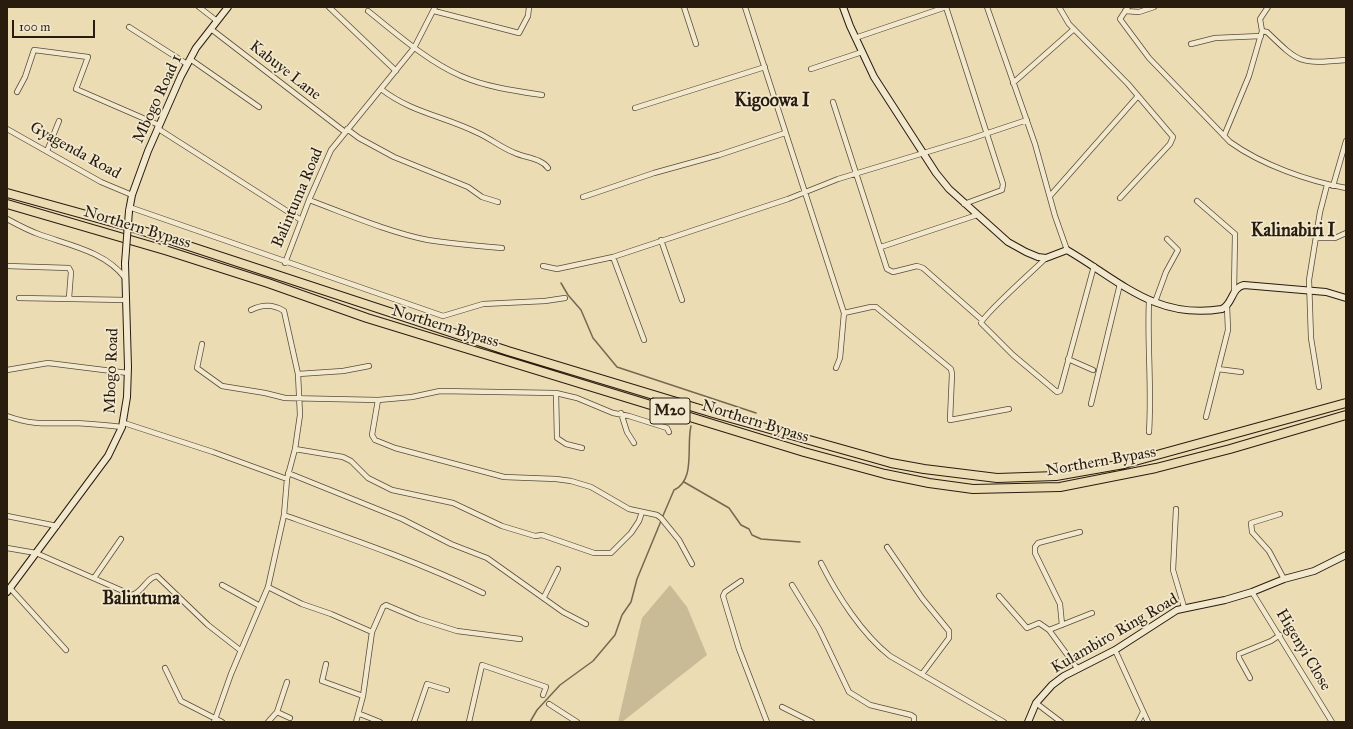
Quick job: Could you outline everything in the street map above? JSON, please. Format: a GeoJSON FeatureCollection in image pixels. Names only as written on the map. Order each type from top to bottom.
{"type":"FeatureCollection","features":[{"type":"Feature","properties":{"kind":"highway","name":"Northern Bypass"},"geometry":{"type":"LineString","coordinates":[[7,193],[137,229],[508,351],[713,413],[891,463],[924,469],[997,478],[1056,476],[1124,464],[1346,403]]}},
{"type":"Feature","properties":{"kind":"highway","name":"Northern Bypass"},"geometry":{"type":"LineString","coordinates":[[7,204],[168,251],[268,283],[367,318],[804,452],[885,474],[929,483],[973,489],[1060,487],[1156,468],[1230,449],[1346,415]]}},
{"type":"Feature","properties":{"kind":"street"},"geometry":{"type":"LineString","coordinates":[[199,7],[218,21]]}},
{"type":"Feature","properties":{"kind":"street","name":"Mbogo Road 1"},"geometry":{"type":"LineString","coordinates":[[129,209],[132,195],[158,126],[189,62],[228,7]]}},
{"type":"Feature","properties":{"kind":"street"},"geometry":{"type":"LineString","coordinates":[[329,7],[396,71]]}},
{"type":"Feature","properties":{"kind":"street"},"geometry":{"type":"LineString","coordinates":[[434,9],[519,32],[528,16],[529,7]]}},
{"type":"Feature","properties":{"kind":"street"},"geometry":{"type":"LineString","coordinates":[[684,7],[696,44]]}},
{"type":"Feature","properties":{"kind":"street"},"geometry":{"type":"LineString","coordinates":[[746,7],[785,133],[844,313],[840,358],[836,368]]}},
{"type":"Feature","properties":{"kind":"street"},"geometry":{"type":"LineString","coordinates":[[843,7],[855,38],[874,77],[936,173],[964,204],[1017,247],[1032,255],[1046,258]]}},
{"type":"Feature","properties":{"kind":"street"},"geometry":{"type":"LineString","coordinates":[[855,38],[946,7],[1003,184],[1003,189],[964,204]]}},
{"type":"Feature","properties":{"kind":"street"},"geometry":{"type":"LineString","coordinates":[[987,7],[1012,83],[1027,120],[1067,250],[1120,284],[1152,302],[1185,310],[1218,309],[1227,306]]}},
{"type":"Feature","properties":{"kind":"street"},"geometry":{"type":"LineString","coordinates":[[1059,7],[1074,30],[1138,96],[1173,137],[1170,144],[1120,198]]}},
{"type":"Feature","properties":{"kind":"street"},"geometry":{"type":"LineString","coordinates":[[1154,7],[1139,12],[1126,9],[1120,19],[1149,58],[1224,136],[1241,150],[1259,160],[1327,185],[1346,188]]}},
{"type":"Feature","properties":{"kind":"street"},"geometry":{"type":"LineString","coordinates":[[1224,136],[1249,76],[1261,34],[1260,20],[1268,7]]}},
{"type":"Feature","properties":{"kind":"street","name":"Balintuma Road"},"geometry":{"type":"LineString","coordinates":[[434,9],[414,48],[331,150],[301,220],[286,263],[443,316],[483,304],[545,301],[565,298]]}},
{"type":"Feature","properties":{"kind":"street"},"geometry":{"type":"LineString","coordinates":[[368,11],[414,48],[461,76],[490,86],[542,95]]}},
{"type":"Feature","properties":{"kind":"street"},"geometry":{"type":"LineString","coordinates":[[129,27],[189,62],[260,107]]}},
{"type":"Feature","properties":{"kind":"street","name":"Kabuye Lane"},"geometry":{"type":"LineString","coordinates":[[211,30],[346,131],[394,157],[468,186],[482,197],[498,202]]}},
{"type":"Feature","properties":{"kind":"street"},"geometry":{"type":"LineString","coordinates":[[1012,83],[1074,30]]}},
{"type":"Feature","properties":{"kind":"street"},"geometry":{"type":"LineString","coordinates":[[1191,44],[1216,38],[1261,34],[1267,32],[1288,52],[1302,60],[1312,62],[1346,60]]}},
{"type":"Feature","properties":{"kind":"street"},"geometry":{"type":"LineString","coordinates":[[17,92],[25,77],[34,50],[88,58],[76,88],[158,126],[301,220]]}},
{"type":"Feature","properties":{"kind":"street"},"geometry":{"type":"LineString","coordinates":[[811,69],[862,52]]}},
{"type":"Feature","properties":{"kind":"street"},"geometry":{"type":"LineString","coordinates":[[635,108],[765,67]]}},
{"type":"Feature","properties":{"kind":"street"},"geometry":{"type":"LineString","coordinates":[[381,89],[395,99],[412,108],[478,133],[516,153],[544,162],[548,168]]}},
{"type":"Feature","properties":{"kind":"street"},"geometry":{"type":"LineString","coordinates":[[1050,196],[1138,96]]}},
{"type":"Feature","properties":{"kind":"street"},"geometry":{"type":"LineString","coordinates":[[833,102],[858,173],[889,270],[893,272],[921,266],[982,320],[982,325],[990,334],[1057,392],[1060,391],[1094,266]]}},
{"type":"Feature","properties":{"kind":"street"},"geometry":{"type":"LineString","coordinates":[[542,266],[557,269],[613,257],[661,240],[769,206],[805,191],[858,173],[987,134],[1027,120]]}},
{"type":"Feature","properties":{"kind":"street"},"geometry":{"type":"LineString","coordinates":[[47,151],[59,121]]}},
{"type":"Feature","properties":{"kind":"street","name":"Gyagenda Road"},"geometry":{"type":"LineString","coordinates":[[7,129],[112,188],[132,195]]}},
{"type":"Feature","properties":{"kind":"street"},"geometry":{"type":"LineString","coordinates":[[583,197],[654,173],[719,155],[785,133]]}},
{"type":"Feature","properties":{"kind":"street"},"geometry":{"type":"LineString","coordinates":[[1333,186],[1346,141]]}},
{"type":"Feature","properties":{"kind":"street"},"geometry":{"type":"LineString","coordinates":[[1319,387],[1311,338],[1310,273],[1320,212],[1327,185]]}},
{"type":"Feature","properties":{"kind":"street"},"geometry":{"type":"LineString","coordinates":[[309,200],[394,230],[427,239],[502,248]]}},
{"type":"Feature","properties":{"kind":"street"},"geometry":{"type":"LineString","coordinates":[[1197,201],[1235,234],[1234,291],[1227,306],[1228,330],[1206,417]]}},
{"type":"Feature","properties":{"kind":"street"},"geometry":{"type":"LineString","coordinates":[[129,209],[286,263]]}},
{"type":"Feature","properties":{"kind":"street","name":"Mbogo Road"},"geometry":{"type":"LineString","coordinates":[[8,590],[108,456],[123,425],[127,397],[128,373],[125,263],[129,209]]}},
{"type":"Feature","properties":{"kind":"street"},"geometry":{"type":"LineString","coordinates":[[881,247],[977,215]]}},
{"type":"Feature","properties":{"kind":"street"},"geometry":{"type":"LineString","coordinates":[[7,218],[40,235],[66,242],[107,261],[118,268],[125,278]]}},
{"type":"Feature","properties":{"kind":"street"},"geometry":{"type":"LineString","coordinates":[[1316,238],[1335,238],[1346,233]]}},
{"type":"Feature","properties":{"kind":"street"},"geometry":{"type":"LineString","coordinates":[[1149,432],[1150,386],[1147,337],[1152,302],[1178,250],[1167,239]]}},
{"type":"Feature","properties":{"kind":"street"},"geometry":{"type":"LineString","coordinates":[[661,240],[682,300]]}},
{"type":"Feature","properties":{"kind":"street"},"geometry":{"type":"LineString","coordinates":[[982,320],[1046,258],[1067,250]]}},
{"type":"Feature","properties":{"kind":"street"},"geometry":{"type":"LineString","coordinates":[[613,257],[644,340]]}},
{"type":"Feature","properties":{"kind":"street"},"geometry":{"type":"LineString","coordinates":[[7,266],[69,268],[71,272],[69,298]]}},
{"type":"Feature","properties":{"kind":"street"},"geometry":{"type":"LineString","coordinates":[[1091,404],[1120,284]]}},
{"type":"Feature","properties":{"kind":"street"},"geometry":{"type":"LineString","coordinates":[[1234,291],[1240,286],[1244,285],[1326,292],[1346,298]]}},
{"type":"Feature","properties":{"kind":"street"},"geometry":{"type":"LineString","coordinates":[[19,298],[126,300]]}},
{"type":"Feature","properties":{"kind":"street"},"geometry":{"type":"LineString","coordinates":[[215,720],[240,650],[268,587],[284,515],[287,479],[295,449],[300,416],[298,374],[284,311],[278,307],[268,305],[260,306],[251,310]]}},
{"type":"Feature","properties":{"kind":"street"},"geometry":{"type":"LineString","coordinates":[[844,313],[876,307],[951,369],[950,420],[1009,409]]}},
{"type":"Feature","properties":{"kind":"street"},"geometry":{"type":"LineString","coordinates":[[202,344],[197,368],[222,386],[285,398],[378,400],[412,397],[440,391],[556,393],[577,398],[613,413],[621,413],[667,428],[669,432]]}},
{"type":"Feature","properties":{"kind":"street"},"geometry":{"type":"LineString","coordinates":[[1068,359],[1093,370]]}},
{"type":"Feature","properties":{"kind":"street"},"geometry":{"type":"LineString","coordinates":[[7,370],[48,363],[128,373]]}},
{"type":"Feature","properties":{"kind":"street"},"geometry":{"type":"LineString","coordinates":[[298,374],[343,371],[369,366]]}},
{"type":"Feature","properties":{"kind":"street"},"geometry":{"type":"LineString","coordinates":[[1218,369],[1241,372]]}},
{"type":"Feature","properties":{"kind":"street"},"geometry":{"type":"LineString","coordinates":[[556,393],[557,438],[566,444],[582,448]]}},
{"type":"Feature","properties":{"kind":"street"},"geometry":{"type":"LineString","coordinates":[[378,400],[372,435],[378,441],[504,477],[571,481],[591,487],[610,497],[617,503],[661,518],[679,540],[692,564]]}},
{"type":"Feature","properties":{"kind":"street"},"geometry":{"type":"LineString","coordinates":[[621,413],[627,432],[634,443]]}},
{"type":"Feature","properties":{"kind":"street"},"geometry":{"type":"LineString","coordinates":[[7,416],[36,424],[82,423],[123,425],[213,452],[287,479]]}},
{"type":"Feature","properties":{"kind":"street"},"geometry":{"type":"LineString","coordinates":[[295,449],[343,457],[351,461],[368,478],[392,490],[453,503],[502,526],[533,536],[542,535],[594,553],[613,551],[631,533],[639,521],[642,512]]}},
{"type":"Feature","properties":{"kind":"street"},"geometry":{"type":"LineString","coordinates":[[288,473],[402,518],[451,544],[487,558],[544,597],[563,612],[586,624]]}},
{"type":"Feature","properties":{"kind":"street"},"geometry":{"type":"LineString","coordinates":[[1176,509],[1173,570],[1184,607]]}},
{"type":"Feature","properties":{"kind":"street"},"geometry":{"type":"LineString","coordinates":[[1280,514],[1251,523],[1252,532],[1269,550],[1284,579]]}},
{"type":"Feature","properties":{"kind":"street"},"geometry":{"type":"LineString","coordinates":[[284,515],[381,549],[483,593]]}},
{"type":"Feature","properties":{"kind":"street"},"geometry":{"type":"LineString","coordinates":[[7,516],[57,526]]}},
{"type":"Feature","properties":{"kind":"street"},"geometry":{"type":"LineString","coordinates":[[1062,625],[1060,604],[1035,553],[1035,547],[1038,543],[1080,532]]}},
{"type":"Feature","properties":{"kind":"street"},"geometry":{"type":"LineString","coordinates":[[94,578],[121,539]]}},
{"type":"Feature","properties":{"kind":"street"},"geometry":{"type":"LineString","coordinates":[[887,547],[922,598],[949,631],[949,638],[922,674]]}},
{"type":"Feature","properties":{"kind":"street"},"geometry":{"type":"LineString","coordinates":[[7,548],[36,553],[132,595],[137,593],[153,577],[158,576],[208,625],[240,650]]}},
{"type":"Feature","properties":{"kind":"street","name":"Kulambiro Ring Road"},"geometry":{"type":"LineString","coordinates":[[1028,722],[1036,703],[1052,685],[1077,668],[1115,650],[1177,610],[1184,607],[1225,600],[1252,592],[1284,579],[1314,571],[1346,555]]}},
{"type":"Feature","properties":{"kind":"street"},"geometry":{"type":"LineString","coordinates":[[821,563],[839,594],[873,641],[899,662],[1004,722]]}},
{"type":"Feature","properties":{"kind":"street"},"geometry":{"type":"LineString","coordinates":[[544,597],[558,569]]}},
{"type":"Feature","properties":{"kind":"street"},"geometry":{"type":"LineString","coordinates":[[742,581],[725,592],[723,596],[739,649],[767,722]]}},
{"type":"Feature","properties":{"kind":"street"},"geometry":{"type":"LineString","coordinates":[[792,585],[819,629],[849,692],[870,705],[913,716],[914,722]]}},
{"type":"Feature","properties":{"kind":"street"},"geometry":{"type":"LineString","coordinates":[[222,586],[260,606]]}},
{"type":"Feature","properties":{"kind":"street"},"geometry":{"type":"LineString","coordinates":[[268,587],[302,604],[331,614],[372,632]]}},
{"type":"Feature","properties":{"kind":"street"},"geometry":{"type":"LineString","coordinates":[[8,590],[66,650]]}},
{"type":"Feature","properties":{"kind":"street","name":"Higenyi Close"},"geometry":{"type":"LineString","coordinates":[[1252,592],[1280,635],[1332,722]]}},
{"type":"Feature","properties":{"kind":"street"},"geometry":{"type":"LineString","coordinates":[[999,596],[1027,628],[1039,623],[1048,630],[1077,668]]}},
{"type":"Feature","properties":{"kind":"street"},"geometry":{"type":"LineString","coordinates":[[356,722],[360,714],[372,632],[383,607],[386,605],[419,619],[457,631],[520,639]]}},
{"type":"Feature","properties":{"kind":"street"},"geometry":{"type":"LineString","coordinates":[[1048,630],[1092,613]]}},
{"type":"Feature","properties":{"kind":"street"},"geometry":{"type":"LineString","coordinates":[[1250,678],[1239,658],[1239,654],[1271,641],[1280,635]]}},
{"type":"Feature","properties":{"kind":"street"},"geometry":{"type":"LineString","coordinates":[[1115,650],[1148,722]]}},
{"type":"Feature","properties":{"kind":"street"},"geometry":{"type":"LineString","coordinates":[[326,664],[322,681],[363,696]]}},
{"type":"Feature","properties":{"kind":"street"},"geometry":{"type":"LineString","coordinates":[[469,722],[480,669],[482,666],[546,687],[543,695]]}},
{"type":"Feature","properties":{"kind":"street"},"geometry":{"type":"LineString","coordinates":[[165,668],[181,701],[215,720],[222,722]]}},
{"type":"Feature","properties":{"kind":"street"},"geometry":{"type":"LineString","coordinates":[[268,722],[277,712],[287,682]]}},
{"type":"Feature","properties":{"kind":"street"},"geometry":{"type":"LineString","coordinates":[[414,722],[427,684],[447,690]]}},
{"type":"Feature","properties":{"kind":"street"},"geometry":{"type":"LineString","coordinates":[[1036,703],[1061,722]]}},
{"type":"Feature","properties":{"kind":"street"},"geometry":{"type":"LineString","coordinates":[[549,704],[577,722]]}},
{"type":"Feature","properties":{"kind":"street"},"geometry":{"type":"LineString","coordinates":[[782,707],[812,722]]}},
{"type":"Feature","properties":{"kind":"street"},"geometry":{"type":"LineString","coordinates":[[277,712],[290,718]]}},
{"type":"Feature","properties":{"kind":"street"},"geometry":{"type":"LineString","coordinates":[[1138,722],[1144,712]]}},
{"type":"Feature","properties":{"kind":"street"},"geometry":{"type":"LineString","coordinates":[[360,714],[380,722]]}},
{"type":"Feature","properties":{"kind":"shaded area"},"geometry":{"type":"Polygon","coordinates":[[[670,585],[687,607],[707,655],[622,722],[618,722],[642,618],[670,585]]]}},
{"type":"Feature","properties":{"kind":"waterway"},"geometry":{"type":"LineString","coordinates":[[561,283],[568,295],[581,310],[593,338],[617,367],[756,413]]}},
{"type":"Feature","properties":{"kind":"waterway"},"geometry":{"type":"LineString","coordinates":[[662,518],[674,490],[681,485],[688,471],[691,426]]}},
{"type":"Feature","properties":{"kind":"waterway"},"geometry":{"type":"LineString","coordinates":[[684,482],[729,508],[741,525],[749,529],[752,535],[761,539],[800,542]]}},
{"type":"Feature","properties":{"kind":"waterway"},"geometry":{"type":"LineString","coordinates":[[530,722],[537,710],[560,685],[593,661],[615,635],[622,615],[631,602],[637,579],[661,521]]}},
{"type":"Feature","properties":{"kind":"district","name":"Kigoowa I"},"geometry":{"type":"Point","coordinates":[772,102]}},
{"type":"Feature","properties":{"kind":"district","name":"Kalinabiri I"},"geometry":{"type":"Point","coordinates":[1293,232]}},
{"type":"Feature","properties":{"kind":"district","name":"Balintuma"},"geometry":{"type":"Point","coordinates":[141,600]}}]}
